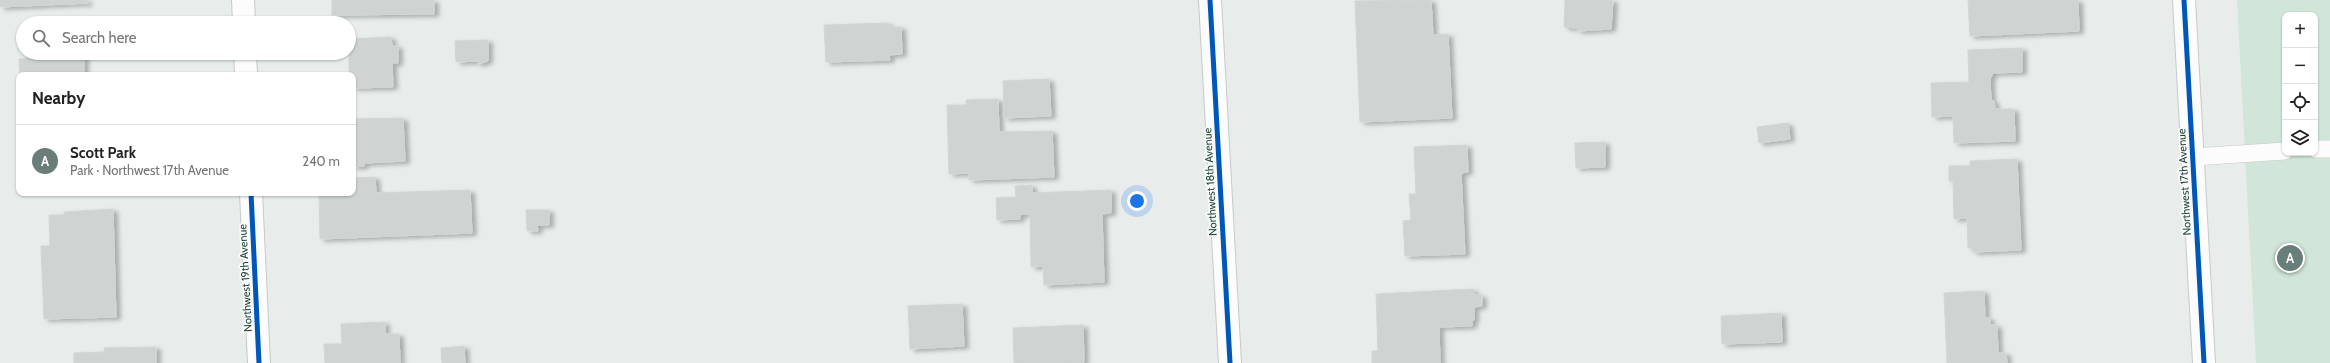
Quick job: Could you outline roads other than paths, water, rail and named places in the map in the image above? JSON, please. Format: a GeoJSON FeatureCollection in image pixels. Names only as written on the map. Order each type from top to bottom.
{"type":"FeatureCollection","features":[{"type":"Feature","properties":{"kind":"street"},"geometry":{"type":"LineString","coordinates":[[243,0],[244,16]]}},
{"type":"Feature","properties":{"kind":"street","name":"Northwest 18th Avenue"},"geometry":{"type":"LineString","coordinates":[[1210,0],[1230,363]]}},
{"type":"Feature","properties":{"kind":"street","name":"Northwest 17th Avenue"},"geometry":{"type":"LineString","coordinates":[[2184,0],[2204,363]]}},
{"type":"Feature","properties":{"kind":"street"},"geometry":{"type":"LineString","coordinates":[[245,60],[246,72]]}},
{"type":"Feature","properties":{"kind":"street","name":"Northwest 19th Avenue"},"geometry":{"type":"LineString","coordinates":[[251,196],[259,363]]}},
{"type":"Feature","properties":{"kind":"lane"},"geometry":{"type":"LineString","coordinates":[[2318,150],[2330,149]]}},
{"type":"Feature","properties":{"kind":"lane"},"geometry":{"type":"LineString","coordinates":[[2193,157],[2282,151]]}},
{"type":"Feature","properties":{"kind":"place","name":"Scott Park"},"geometry":{"type":"Point","coordinates":[2290,258]}}]}
